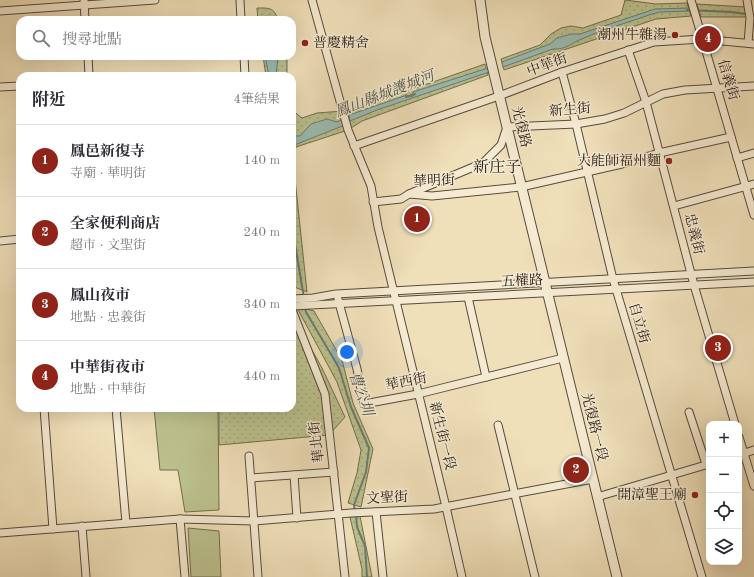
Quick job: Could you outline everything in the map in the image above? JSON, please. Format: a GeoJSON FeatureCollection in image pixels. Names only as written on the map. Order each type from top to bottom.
{"type":"FeatureCollection","features":[{"type":"Feature","properties":{"kind":"street"},"geometry":{"type":"LineString","coordinates":[[0,11],[84,2],[156,0]]}},
{"type":"Feature","properties":{"kind":"street"},"geometry":{"type":"LineString","coordinates":[[240,0],[241,16]]}},
{"type":"Feature","properties":{"kind":"street"},"geometry":{"type":"LineString","coordinates":[[312,0],[322,41],[346,121],[354,146],[371,186],[373,202]]}},
{"type":"Feature","properties":{"kind":"street","name":"光復路"},"geometry":{"type":"LineString","coordinates":[[480,0],[485,38],[546,288]]}},
{"type":"Feature","properties":{"kind":"street"},"geometry":{"type":"LineString","coordinates":[[747,0],[750,14],[751,43]]}},
{"type":"Feature","properties":{"kind":"street"},"geometry":{"type":"LineString","coordinates":[[84,2],[85,16]]}},
{"type":"Feature","properties":{"kind":"street","name":"信義街"},"geometry":{"type":"LineString","coordinates":[[693,7],[754,215]]}},
{"type":"Feature","properties":{"kind":"street","name":"中華街"},"geometry":{"type":"LineString","coordinates":[[354,146],[499,96],[562,72],[654,42],[702,39],[751,43]]}},
{"type":"Feature","properties":{"kind":"street","name":"忠義街"},"geometry":{"type":"LineString","coordinates":[[628,50],[646,102],[694,285],[734,421]]}},
{"type":"Feature","properties":{"kind":"street"},"geometry":{"type":"LineString","coordinates":[[88,60],[89,72]]}},
{"type":"Feature","properties":{"kind":"street"},"geometry":{"type":"LineString","coordinates":[[244,60],[245,72]]}},
{"type":"Feature","properties":{"kind":"street","name":"自立街"},"geometry":{"type":"LineString","coordinates":[[562,72],[576,124],[612,279],[702,577]]}},
{"type":"Feature","properties":{"kind":"street"},"geometry":{"type":"LineString","coordinates":[[0,87],[16,86]]}},
{"type":"Feature","properties":{"kind":"street","name":"新生街"},"geometry":{"type":"LineString","coordinates":[[507,127],[576,124],[605,119],[624,113],[663,94],[685,90],[754,86]]}},
{"type":"Feature","properties":{"kind":"street"},"geometry":{"type":"LineString","coordinates":[[409,194],[483,163],[501,145],[507,127]]}},
{"type":"Feature","properties":{"kind":"street","name":"華明街"},"geometry":{"type":"LineString","coordinates":[[373,202],[401,199],[409,194],[432,196],[521,187],[731,137]]}},
{"type":"Feature","properties":{"kind":"street"},"geometry":{"type":"LineString","coordinates":[[738,158],[754,153]]}},
{"type":"Feature","properties":{"kind":"street"},"geometry":{"type":"LineString","coordinates":[[674,206],[754,184]]}},
{"type":"Feature","properties":{"kind":"street","name":"新生街一段"},"geometry":{"type":"LineString","coordinates":[[373,202],[462,577]]}},
{"type":"Feature","properties":{"kind":"street"},"geometry":{"type":"LineString","coordinates":[[0,241],[16,239]]}},
{"type":"Feature","properties":{"kind":"street","name":"五權路"},"geometry":{"type":"LineString","coordinates":[[312,301],[339,304],[468,297],[612,279],[754,271]]}},
{"type":"Feature","properties":{"kind":"street","name":"五權路"},"geometry":{"type":"LineString","coordinates":[[296,304],[312,301],[336,294],[546,288],[616,289],[754,282]]}},
{"type":"Feature","properties":{"kind":"street","name":"光復路一段"},"geometry":{"type":"LineString","coordinates":[[546,288],[617,577]]}},
{"type":"Feature","properties":{"kind":"street","name":"華西街"},"geometry":{"type":"LineString","coordinates":[[336,294],[357,370],[364,404],[418,394],[562,358]]}},
{"type":"Feature","properties":{"kind":"street"},"geometry":{"type":"LineString","coordinates":[[468,297],[486,377]]}},
{"type":"Feature","properties":{"kind":"street","name":"華北街"},"geometry":{"type":"LineString","coordinates":[[296,312],[325,394],[345,577]]}},
{"type":"Feature","properties":{"kind":"street"},"geometry":{"type":"LineString","coordinates":[[44,412],[54,529]]}},
{"type":"Feature","properties":{"kind":"street"},"geometry":{"type":"LineString","coordinates":[[116,412],[126,523]]}},
{"type":"Feature","properties":{"kind":"street"},"geometry":{"type":"LineString","coordinates":[[690,412],[706,458]]}},
{"type":"Feature","properties":{"kind":"street"},"geometry":{"type":"LineString","coordinates":[[498,426],[535,577]]}},
{"type":"Feature","properties":{"kind":"street"},"geometry":{"type":"LineString","coordinates":[[742,454],[754,450]]}},
{"type":"Feature","properties":{"kind":"street"},"geometry":{"type":"LineString","coordinates":[[249,456],[258,577]]}},
{"type":"Feature","properties":{"kind":"street"},"geometry":{"type":"LineString","coordinates":[[742,456],[754,486]]}},
{"type":"Feature","properties":{"kind":"street"},"geometry":{"type":"LineString","coordinates":[[597,497],[706,465]]}},
{"type":"Feature","properties":{"kind":"street"},"geometry":{"type":"LineString","coordinates":[[251,478],[334,472]]}},
{"type":"Feature","properties":{"kind":"street"},"geometry":{"type":"LineString","coordinates":[[294,475],[297,518]]}},
{"type":"Feature","properties":{"kind":"street","name":"文聖街"},"geometry":{"type":"LineString","coordinates":[[0,533],[180,519],[254,521],[355,513],[434,509],[593,479]]}},
{"type":"Feature","properties":{"kind":"street"},"geometry":{"type":"LineString","coordinates":[[376,512],[383,577]]}},
{"type":"Feature","properties":{"kind":"street"},"geometry":{"type":"LineString","coordinates":[[180,519],[185,577]]}},
{"type":"Feature","properties":{"kind":"street"},"geometry":{"type":"LineString","coordinates":[[82,526],[86,577]]}},
{"type":"Feature","properties":{"kind":"green space"},"geometry":{"type":"Polygon","coordinates":[[[625,0],[656,4],[687,3],[691,16],[656,19],[504,70],[501,59],[540,45],[551,34],[561,28],[571,26],[583,28],[621,15],[625,0]]]}},
{"type":"Feature","properties":{"kind":"green space"},"geometry":{"type":"Polygon","coordinates":[[[697,4],[746,7],[746,17],[701,17],[697,4]]]}},
{"type":"Feature","properties":{"kind":"green space"},"geometry":{"type":"Polygon","coordinates":[[[257,8],[273,10],[276,16],[258,16],[257,8]]]}},
{"type":"Feature","properties":{"kind":"green space"},"geometry":{"type":"Polygon","coordinates":[[[264,60],[287,60],[287,72],[265,72],[264,60]]]}},
{"type":"Feature","properties":{"kind":"green space"},"geometry":{"type":"Polygon","coordinates":[[[485,64],[488,75],[362,121],[348,130],[296,147],[296,113],[302,118],[317,113],[343,111],[381,100],[485,64]]]}},
{"type":"Feature","properties":{"kind":"green space"},"geometry":{"type":"Polygon","coordinates":[[[296,188],[307,292],[296,288],[296,188]]]}},
{"type":"Feature","properties":{"kind":"green space"},"geometry":{"type":"Polygon","coordinates":[[[296,306],[314,311],[342,360],[353,403],[373,449],[361,507],[348,503],[357,473],[361,450],[337,382],[296,306]]]}},
{"type":"Feature","properties":{"kind":"green space"},"geometry":{"type":"Polygon","coordinates":[[[296,321],[322,368],[345,417],[329,435],[219,445],[219,412],[296,412],[296,321]]]}},
{"type":"Feature","properties":{"kind":"green space"},"geometry":{"type":"Polygon","coordinates":[[[154,412],[218,412],[219,510],[185,512],[178,470],[160,470],[154,412]]]}},
{"type":"Feature","properties":{"kind":"green space"},"geometry":{"type":"Polygon","coordinates":[[[360,516],[372,577],[362,577],[362,569],[350,517],[360,516]]]}},
{"type":"Feature","properties":{"kind":"green space"},"geometry":{"type":"Polygon","coordinates":[[[188,528],[219,531],[221,577],[191,577],[188,528]]]}},
{"type":"Feature","properties":{"kind":"water"},"geometry":{"type":"Polygon","coordinates":[[[689,8],[690,11],[660,12],[649,15],[598,32],[565,47],[553,49],[503,67],[502,62],[550,44],[557,38],[571,34],[580,34],[655,9],[689,8]]]}},
{"type":"Feature","properties":{"kind":"water"},"geometry":{"type":"Polygon","coordinates":[[[266,60],[278,60],[276,72],[268,72],[266,60]]]}},
{"type":"Feature","properties":{"kind":"water"},"geometry":{"type":"Polygon","coordinates":[[[488,68],[489,72],[377,110],[350,121],[349,115],[407,95],[410,97],[413,96],[413,92],[488,68]]]}},
{"type":"Feature","properties":{"kind":"water"},"geometry":{"type":"Polygon","coordinates":[[[327,119],[337,122],[343,119],[345,125],[296,144],[296,136],[300,136],[311,124],[327,119]]]}},
{"type":"Feature","properties":{"kind":"waterway","name":"鳳山縣城護城河"},"geometry":{"type":"LineString","coordinates":[[687,10],[731,12],[754,15]]}},
{"type":"Feature","properties":{"kind":"waterway","name":"鳳山縣城護城河"},"geometry":{"type":"LineString","coordinates":[[406,97],[415,94]]}},
{"type":"Feature","properties":{"kind":"waterway","name":"曹公圳"},"geometry":{"type":"LineString","coordinates":[[296,250],[304,298]]}},
{"type":"Feature","properties":{"kind":"waterway","name":"曹公圳"},"geometry":{"type":"LineString","coordinates":[[305,308],[339,368],[351,407],[369,448],[366,472],[354,505],[355,511]]}},
{"type":"Feature","properties":{"kind":"waterway","name":"曹公圳"},"geometry":{"type":"LineString","coordinates":[[356,515],[357,527],[365,546],[367,577]]}},
{"type":"Feature","properties":{"kind":"place","name":"潮州牛雜湯"},"geometry":{"type":"Point","coordinates":[675,35]}},
{"type":"Feature","properties":{"kind":"place","name":"中華街夜市"},"geometry":{"type":"Point","coordinates":[708,39]}},
{"type":"Feature","properties":{"kind":"place","name":"普慶精舍"},"geometry":{"type":"Point","coordinates":[305,43]}},
{"type":"Feature","properties":{"kind":"place","name":"大能師福州麵"},"geometry":{"type":"Point","coordinates":[669,161]}},
{"type":"Feature","properties":{"kind":"place","name":"鳳邑新復寺"},"geometry":{"type":"Point","coordinates":[417,219]}},
{"type":"Feature","properties":{"kind":"place","name":"鳳山夜市"},"geometry":{"type":"Point","coordinates":[718,348]}},
{"type":"Feature","properties":{"kind":"place","name":"全家便利商店"},"geometry":{"type":"Point","coordinates":[576,470]}},
{"type":"Feature","properties":{"kind":"place","name":"開漳聖王廟"},"geometry":{"type":"Point","coordinates":[695,495]}},
{"type":"Feature","properties":{"kind":"district","name":"新庄子"},"geometry":{"type":"Point","coordinates":[497,168]}}]}
